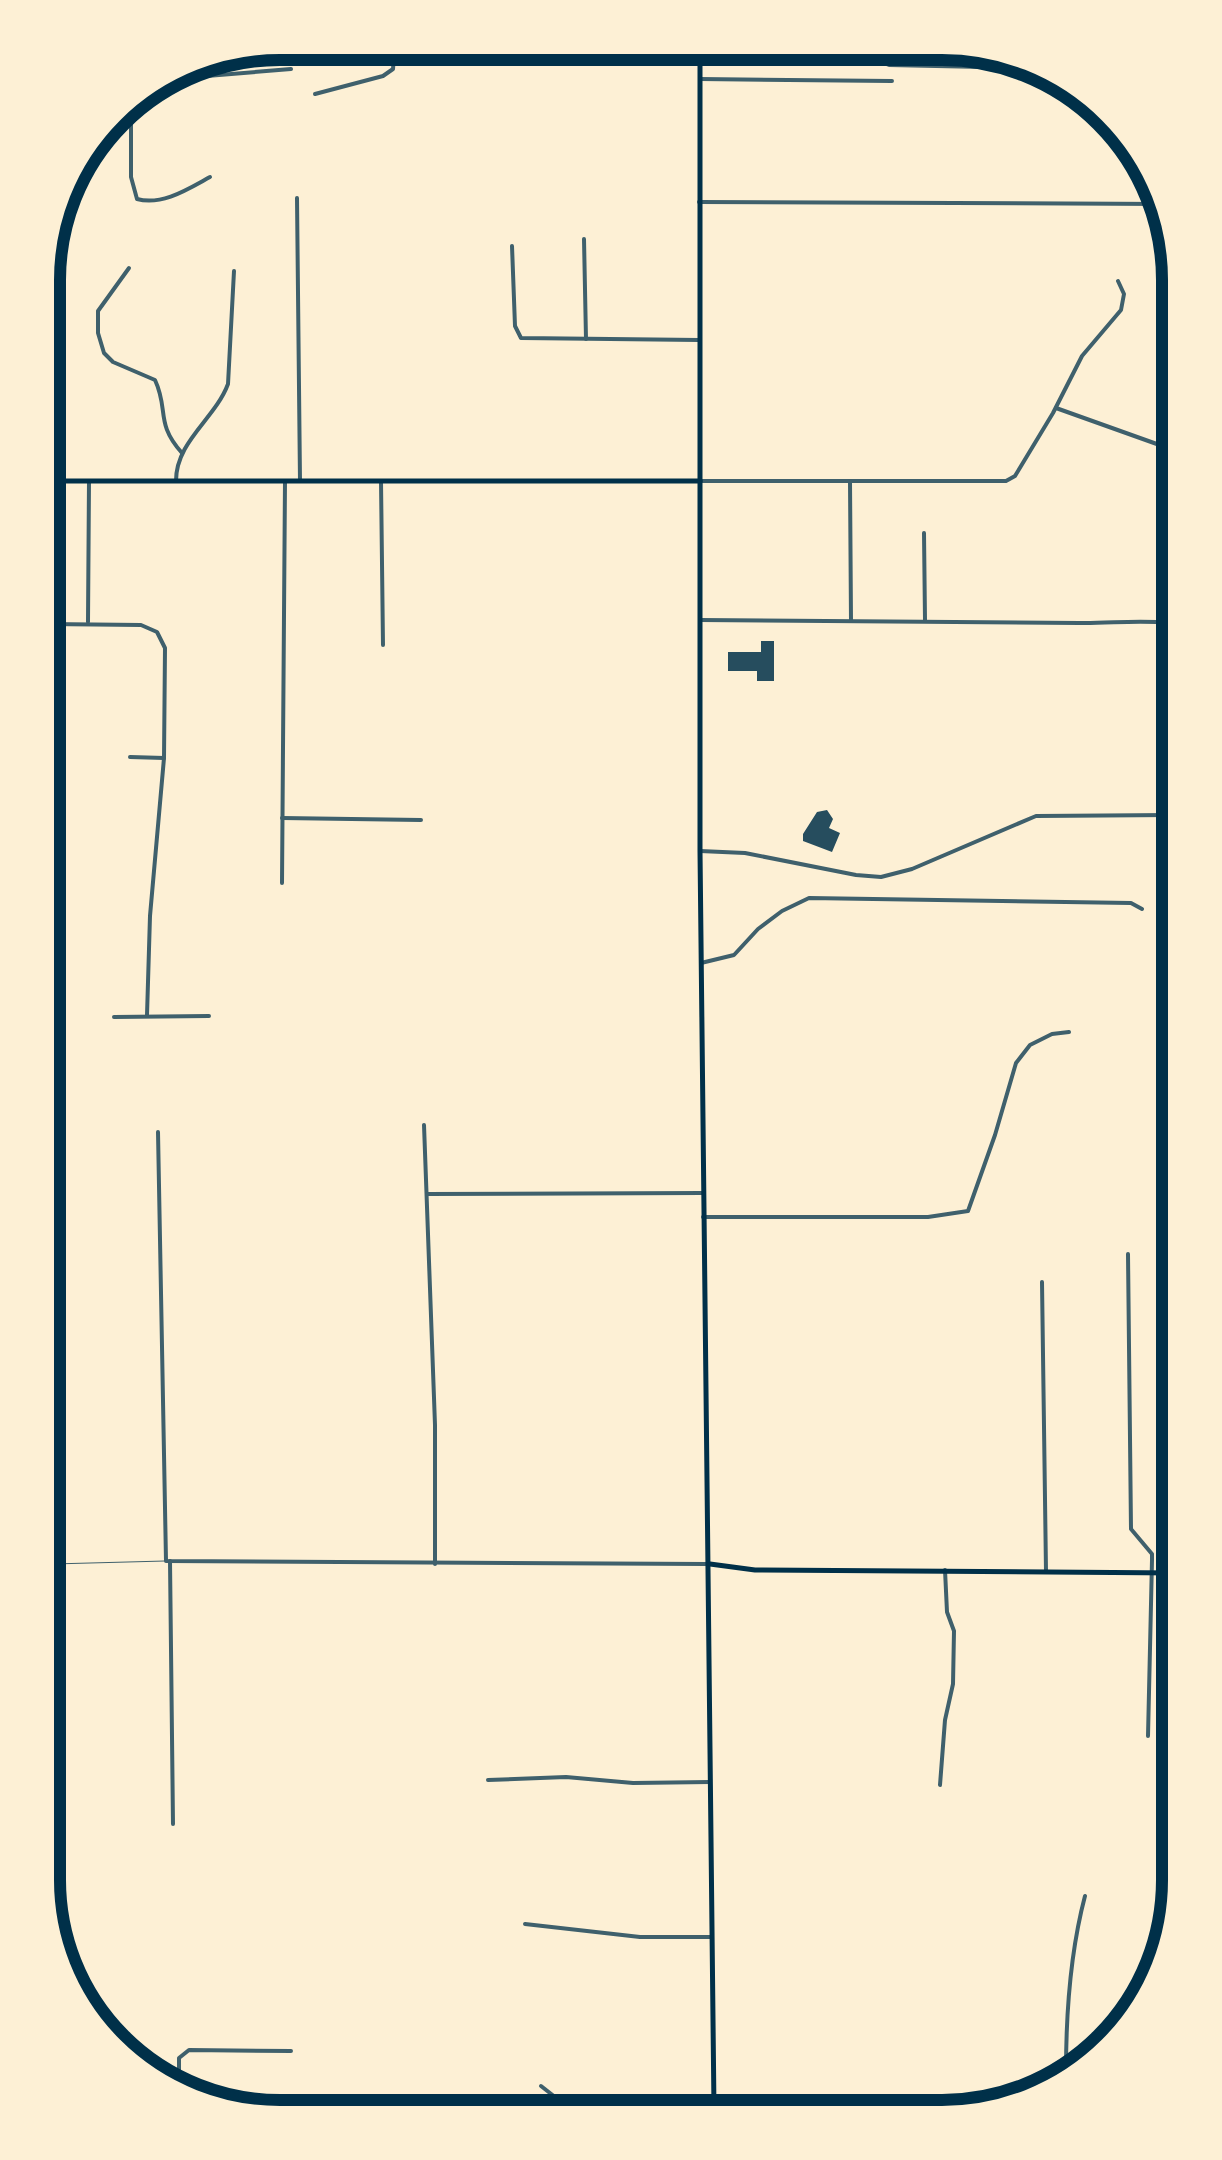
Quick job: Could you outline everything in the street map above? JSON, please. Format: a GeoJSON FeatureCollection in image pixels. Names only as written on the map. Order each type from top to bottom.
{"type":"FeatureCollection","features":[{"type":"Feature","properties":{"kind":"main road"},"geometry":{"type":"LineString","coordinates":[[700,60],[700,851],[714,2100]]}},
{"type":"Feature","properties":{"kind":"main road"},"geometry":{"type":"LineString","coordinates":[[60,481],[700,482]]}},
{"type":"Feature","properties":{"kind":"main road"},"geometry":{"type":"LineString","coordinates":[[710,1564],[754,1570],[1162,1572]]}},
{"type":"Feature","properties":{"kind":"street"},"geometry":{"type":"LineString","coordinates":[[314,94],[383,76],[393,69],[394,60]]}},
{"type":"Feature","properties":{"kind":"street"},"geometry":{"type":"LineString","coordinates":[[880,60],[889,65],[996,67]]}},
{"type":"Feature","properties":{"kind":"street"},"geometry":{"type":"LineString","coordinates":[[198,77],[291,70]]}},
{"type":"Feature","properties":{"kind":"street"},"geometry":{"type":"LineString","coordinates":[[700,78],[892,81]]}},
{"type":"Feature","properties":{"kind":"street"},"geometry":{"type":"LineString","coordinates":[[131,119],[131,178],[137,199],[143,202],[170,197],[210,177]]}},
{"type":"Feature","properties":{"kind":"street"},"geometry":{"type":"LineString","coordinates":[[297,198],[300,482]]}},
{"type":"Feature","properties":{"kind":"street"},"geometry":{"type":"LineString","coordinates":[[699,202],[1148,204]]}},
{"type":"Feature","properties":{"kind":"street"},"geometry":{"type":"LineString","coordinates":[[584,239],[586,340]]}},
{"type":"Feature","properties":{"kind":"street"},"geometry":{"type":"LineString","coordinates":[[512,246],[517,334],[527,340],[699,340]]}},
{"type":"Feature","properties":{"kind":"street"},"geometry":{"type":"LineString","coordinates":[[129,268],[98,311],[98,333],[104,353],[113,362],[155,380],[169,438],[182,453]]}},
{"type":"Feature","properties":{"kind":"street"},"geometry":{"type":"LineString","coordinates":[[176,481],[182,453],[222,399],[228,384],[234,272]]}},
{"type":"Feature","properties":{"kind":"street"},"geometry":{"type":"LineString","coordinates":[[700,482],[1006,481],[1015,476],[1082,356],[1121,310],[1124,294],[1118,280]]}},
{"type":"Feature","properties":{"kind":"street"},"geometry":{"type":"LineString","coordinates":[[1056,408],[1162,446]]}},
{"type":"Feature","properties":{"kind":"street"},"geometry":{"type":"LineString","coordinates":[[282,882],[285,481]]}},
{"type":"Feature","properties":{"kind":"street"},"geometry":{"type":"LineString","coordinates":[[381,481],[383,645]]}},
{"type":"Feature","properties":{"kind":"street"},"geometry":{"type":"LineString","coordinates":[[850,481],[851,620]]}},
{"type":"Feature","properties":{"kind":"street"},"geometry":{"type":"LineString","coordinates":[[88,623],[89,482]]}},
{"type":"Feature","properties":{"kind":"street"},"geometry":{"type":"LineString","coordinates":[[924,533],[925,620]]}},
{"type":"Feature","properties":{"kind":"street"},"geometry":{"type":"LineString","coordinates":[[700,620],[1162,622]]}},
{"type":"Feature","properties":{"kind":"street"},"geometry":{"type":"LineString","coordinates":[[60,624],[141,625],[156,632],[165,648],[164,758],[150,916],[147,1015]]}},
{"type":"Feature","properties":{"kind":"street"},"geometry":{"type":"LineString","coordinates":[[130,757],[164,758]]}},
{"type":"Feature","properties":{"kind":"street"},"geometry":{"type":"LineString","coordinates":[[700,851],[746,854],[881,877],[1036,816],[1162,815]]}},
{"type":"Feature","properties":{"kind":"street"},"geometry":{"type":"LineString","coordinates":[[282,818],[421,820]]}},
{"type":"Feature","properties":{"kind":"street"},"geometry":{"type":"LineString","coordinates":[[702,963],[734,955],[758,929],[809,898],[1131,904],[1142,909]]}},
{"type":"Feature","properties":{"kind":"street"},"geometry":{"type":"LineString","coordinates":[[114,1017],[209,1016]]}},
{"type":"Feature","properties":{"kind":"street"},"geometry":{"type":"LineString","coordinates":[[703,1217],[928,1217],[968,1211],[1016,1063],[1030,1045],[1052,1034],[1068,1032]]}},
{"type":"Feature","properties":{"kind":"street"},"geometry":{"type":"LineString","coordinates":[[424,1125],[436,1564]]}},
{"type":"Feature","properties":{"kind":"street"},"geometry":{"type":"LineString","coordinates":[[158,1132],[172,1824]]}},
{"type":"Feature","properties":{"kind":"street"},"geometry":{"type":"LineString","coordinates":[[427,1194],[703,1194]]}},
{"type":"Feature","properties":{"kind":"street"},"geometry":{"type":"LineString","coordinates":[[1128,1254],[1131,1529],[1152,1554],[1148,1736]]}},
{"type":"Feature","properties":{"kind":"street"},"geometry":{"type":"LineString","coordinates":[[1042,1282],[1046,1571]]}},
{"type":"Feature","properties":{"kind":"street"},"geometry":{"type":"LineString","coordinates":[[168,1561],[710,1564]]}},
{"type":"Feature","properties":{"kind":"street"},"geometry":{"type":"LineString","coordinates":[[940,1784],[945,1720],[953,1684],[954,1632],[947,1612],[945,1570]]}},
{"type":"Feature","properties":{"kind":"street"},"geometry":{"type":"LineString","coordinates":[[488,1780],[566,1776],[633,1783],[710,1782]]}},
{"type":"Feature","properties":{"kind":"street"},"geometry":{"type":"LineString","coordinates":[[1066,2061],[1076,1930],[1085,1896]]}},
{"type":"Feature","properties":{"kind":"street"},"geometry":{"type":"LineString","coordinates":[[525,1924],[640,1937],[712,1936]]}},
{"type":"Feature","properties":{"kind":"street"},"geometry":{"type":"LineString","coordinates":[[179,2074],[179,2058],[189,2050],[291,2051]]}},
{"type":"Feature","properties":{"kind":"street"},"geometry":{"type":"LineString","coordinates":[[541,2086],[559,2100]]}},
{"type":"Feature","properties":{"kind":"lane"},"geometry":{"type":"LineString","coordinates":[[60,1564],[168,1561]]}},
{"type":"Feature","properties":{"kind":"building"},"geometry":{"type":"Polygon","coordinates":[[[761,641],[774,641],[774,681],[757,681],[757,671],[728,671],[728,652],[761,652],[761,641]]]}},
{"type":"Feature","properties":{"kind":"building"},"geometry":{"type":"Polygon","coordinates":[[[827,810],[833,819],[829,828],[840,833],[832,852],[803,841],[803,834],[817,812],[827,810]]]}}]}
